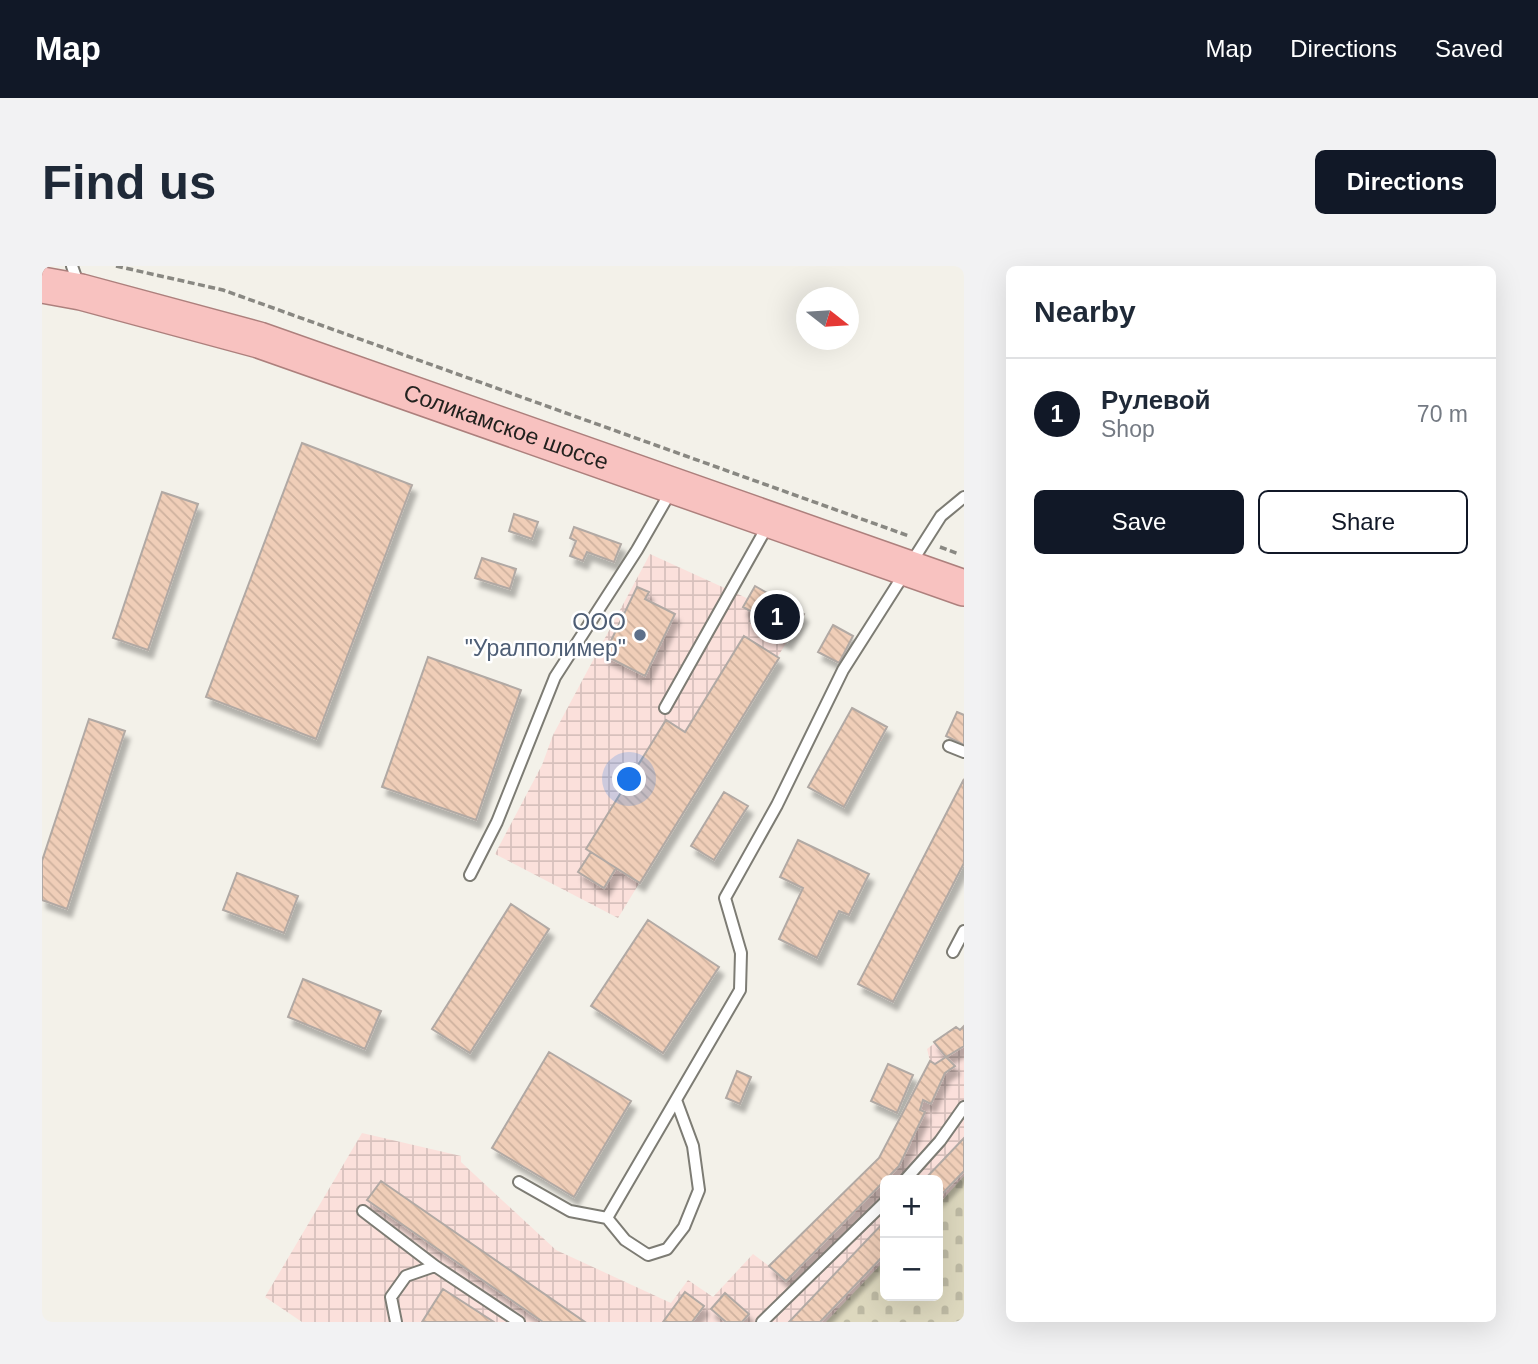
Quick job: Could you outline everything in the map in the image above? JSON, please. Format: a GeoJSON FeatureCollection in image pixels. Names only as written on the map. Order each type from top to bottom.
{"type":"FeatureCollection","features":[{"type":"Feature","properties":{"kind":"highway","name":"Соликамское шоссе"},"geometry":{"type":"LineString","coordinates":[[42,285],[76,279],[771,519],[916,554],[964,588]]}},
{"type":"Feature","properties":{"kind":"lane"},"geometry":{"type":"LineString","coordinates":[[470,875],[497,822],[555,677],[637,550],[674,486]]}},
{"type":"Feature","properties":{"kind":"lane"},"geometry":{"type":"LineString","coordinates":[[607,1218],[740,990],[741,953],[725,898],[777,805],[843,670],[941,516],[964,497]]}},
{"type":"Feature","properties":{"kind":"lane"},"geometry":{"type":"LineString","coordinates":[[665,708],[771,519]]}},
{"type":"Feature","properties":{"kind":"lane"},"geometry":{"type":"LineString","coordinates":[[949,746],[964,752]]}},
{"type":"Feature","properties":{"kind":"lane"},"geometry":{"type":"LineString","coordinates":[[953,952],[964,931]]}},
{"type":"Feature","properties":{"kind":"lane"},"geometry":{"type":"LineString","coordinates":[[519,1182],[570,1211],[607,1218],[625,1240],[648,1255],[667,1249],[684,1227],[699,1190],[693,1146],[676,1100]]}},
{"type":"Feature","properties":{"kind":"lane"},"geometry":{"type":"LineString","coordinates":[[909,1175],[940,1141],[964,1107]]}},
{"type":"Feature","properties":{"kind":"lane"},"geometry":{"type":"LineString","coordinates":[[762,1322],[880,1207]]}},
{"type":"Feature","properties":{"kind":"lane"},"geometry":{"type":"LineString","coordinates":[[363,1211],[435,1265],[519,1322]]}},
{"type":"Feature","properties":{"kind":"lane"},"geometry":{"type":"LineString","coordinates":[[396,1322],[391,1297],[406,1276],[435,1265]]}},
{"type":"Feature","properties":{"kind":"path"},"geometry":{"type":"LineString","coordinates":[[116,266],[223,290],[916,554],[964,556]]}},
{"type":"Feature","properties":{"kind":"shaded area","name":"OOO \"Уралполимер\""},"geometry":{"type":"Polygon","coordinates":[[[650,554],[799,622],[618,918],[495,854],[542,765],[553,735],[650,554]]]}},
{"type":"Feature","properties":{"kind":"shaded area"},"geometry":{"type":"Polygon","coordinates":[[[964,1026],[964,1176],[943,1199],[943,1175],[880,1175],[880,1265],[826,1322],[302,1322],[265,1297],[362,1133],[461,1156],[461,1162],[556,1250],[671,1303],[688,1280],[713,1297],[753,1254],[769,1266],[879,1158],[930,1061],[927,1049],[956,1027],[960,1030],[964,1026]]]}},
{"type":"Feature","properties":{"kind":"green space"},"geometry":{"type":"Polygon","coordinates":[[[964,1176],[964,1322],[826,1322],[880,1265],[880,1301],[943,1301],[943,1199],[964,1176]]]}},
{"type":"Feature","properties":{"kind":"building"},"geometry":{"type":"Polygon","coordinates":[[[302,443],[412,485],[316,739],[206,697],[302,443]]]}},
{"type":"Feature","properties":{"kind":"building"},"geometry":{"type":"Polygon","coordinates":[[[162,492],[198,504],[148,650],[113,638],[162,492]]]}},
{"type":"Feature","properties":{"kind":"building"},"geometry":{"type":"Polygon","coordinates":[[[514,514],[538,522],[532,539],[509,531],[514,514]]]}},
{"type":"Feature","properties":{"kind":"building"},"geometry":{"type":"Polygon","coordinates":[[[574,527],[621,544],[614,562],[587,552],[583,561],[570,556],[576,541],[570,538],[574,527]]]}},
{"type":"Feature","properties":{"kind":"building"},"geometry":{"type":"Polygon","coordinates":[[[482,558],[516,569],[510,589],[475,578],[482,558]]]}},
{"type":"Feature","properties":{"kind":"building"},"geometry":{"type":"Polygon","coordinates":[[[755,586],[804,614],[787,642],[750,621],[754,613],[743,607],[755,586]]]}},
{"type":"Feature","properties":{"kind":"building","name":"OOO \"Уралполимер\""},"geometry":{"type":"Polygon","coordinates":[[[637,587],[649,592],[645,599],[675,614],[645,676],[604,655],[637,587]]]}},
{"type":"Feature","properties":{"kind":"building"},"geometry":{"type":"Polygon","coordinates":[[[833,625],[853,636],[839,663],[818,652],[833,625]]]}},
{"type":"Feature","properties":{"kind":"building"},"geometry":{"type":"Polygon","coordinates":[[[744,636],[779,658],[640,883],[586,849],[666,720],[685,732],[744,636]]]}},
{"type":"Feature","properties":{"kind":"building"},"geometry":{"type":"Polygon","coordinates":[[[428,657],[521,690],[476,820],[382,787],[428,657]]]}},
{"type":"Feature","properties":{"kind":"building"},"geometry":{"type":"Polygon","coordinates":[[[852,708],[887,727],[844,807],[808,787],[852,708]]]}},
{"type":"Feature","properties":{"kind":"building"},"geometry":{"type":"Polygon","coordinates":[[[957,712],[964,715],[964,745],[946,736],[957,712]]]}},
{"type":"Feature","properties":{"kind":"building"},"geometry":{"type":"Polygon","coordinates":[[[89,719],[125,731],[67,909],[42,900],[42,861],[89,719]]]}},
{"type":"Feature","properties":{"kind":"building"},"geometry":{"type":"Polygon","coordinates":[[[964,779],[964,863],[893,1002],[858,984],[964,779]]]}},
{"type":"Feature","properties":{"kind":"building"},"geometry":{"type":"Polygon","coordinates":[[[724,792],[748,806],[714,860],[691,846],[724,792]]]}},
{"type":"Feature","properties":{"kind":"building"},"geometry":{"type":"Polygon","coordinates":[[[798,840],[869,874],[849,915],[839,911],[817,958],[779,939],[803,888],[780,877],[798,840]]]}},
{"type":"Feature","properties":{"kind":"building"},"geometry":{"type":"Polygon","coordinates":[[[591,852],[616,868],[604,888],[578,872],[591,852]]]}},
{"type":"Feature","properties":{"kind":"building"},"geometry":{"type":"Polygon","coordinates":[[[237,873],[298,896],[284,933],[223,910],[237,873]]]}},
{"type":"Feature","properties":{"kind":"building"},"geometry":{"type":"Polygon","coordinates":[[[511,904],[549,929],[470,1053],[432,1029],[511,904]]]}},
{"type":"Feature","properties":{"kind":"building"},"geometry":{"type":"Polygon","coordinates":[[[648,920],[719,967],[663,1053],[591,1006],[648,920]]]}},
{"type":"Feature","properties":{"kind":"building"},"geometry":{"type":"Polygon","coordinates":[[[303,979],[381,1011],[365,1049],[288,1017],[303,979]]]}},
{"type":"Feature","properties":{"kind":"building"},"geometry":{"type":"Polygon","coordinates":[[[964,1026],[964,1046],[946,1057],[934,1042],[956,1027],[960,1030],[964,1026]]]}},
{"type":"Feature","properties":{"kind":"building"},"geometry":{"type":"Polygon","coordinates":[[[549,1052],[631,1101],[574,1197],[492,1148],[549,1052]]]}},
{"type":"Feature","properties":{"kind":"building"},"geometry":{"type":"Polygon","coordinates":[[[946,1057],[955,1066],[945,1073],[931,1104],[923,1100],[920,1110],[925,1112],[899,1166],[890,1175],[880,1175],[880,1185],[786,1281],[769,1266],[879,1158],[930,1061],[935,1064],[946,1057]]]}},
{"type":"Feature","properties":{"kind":"building"},"geometry":{"type":"Polygon","coordinates":[[[888,1064],[913,1075],[897,1113],[871,1101],[888,1064]]]}},
{"type":"Feature","properties":{"kind":"building"},"geometry":{"type":"Polygon","coordinates":[[[737,1071],[751,1077],[740,1104],[726,1098],[737,1071]]]}},
{"type":"Feature","properties":{"kind":"building"},"geometry":{"type":"Polygon","coordinates":[[[964,1138],[964,1171],[943,1193],[943,1175],[929,1175],[964,1138]]]}},
{"type":"Feature","properties":{"kind":"building"},"geometry":{"type":"Polygon","coordinates":[[[381,1181],[585,1322],[543,1322],[367,1200],[381,1181]]]}},
{"type":"Feature","properties":{"kind":"building"},"geometry":{"type":"Polygon","coordinates":[[[880,1226],[880,1259],[820,1322],[789,1322],[880,1226]]]}},
{"type":"Feature","properties":{"kind":"building"},"geometry":{"type":"Polygon","coordinates":[[[443,1289],[494,1322],[422,1322],[443,1289]]]}},
{"type":"Feature","properties":{"kind":"building"},"geometry":{"type":"Polygon","coordinates":[[[685,1292],[704,1306],[692,1322],[663,1322],[685,1292]]]}},
{"type":"Feature","properties":{"kind":"building"},"geometry":{"type":"Polygon","coordinates":[[[725,1293],[749,1314],[742,1322],[726,1322],[711,1309],[725,1293]]]}},
{"type":"Feature","properties":{"kind":"place","name":"Рулевой"},"geometry":{"type":"Point","coordinates":[777,617]}},
{"type":"Feature","properties":{"kind":"place","name":"OOO \"Уралполимер\""},"geometry":{"type":"Point","coordinates":[640,635]}}]}
